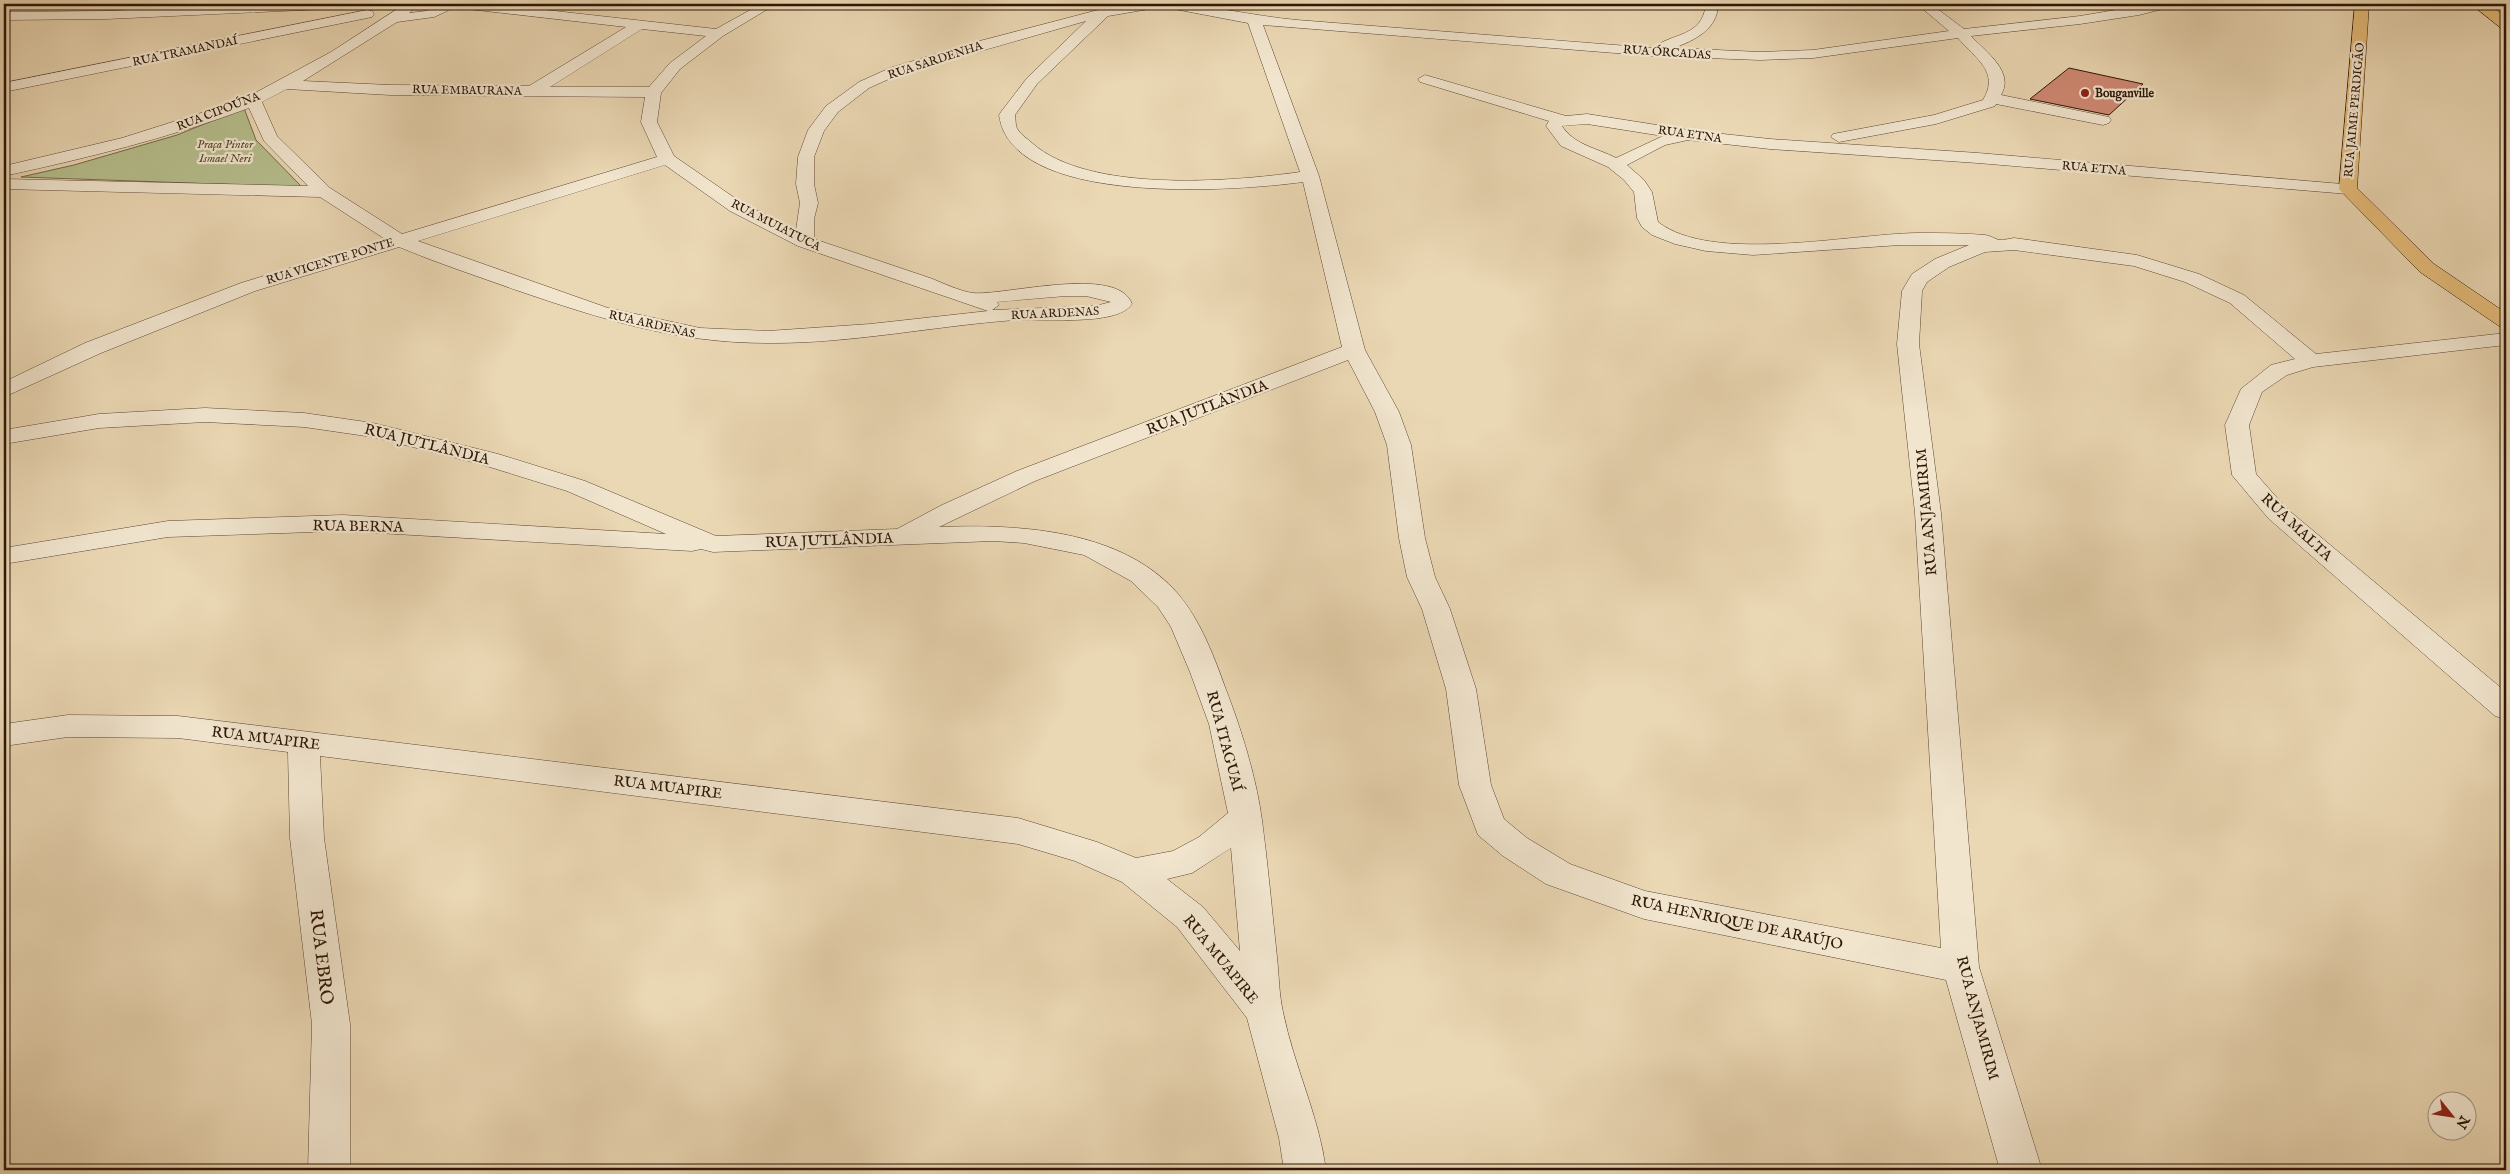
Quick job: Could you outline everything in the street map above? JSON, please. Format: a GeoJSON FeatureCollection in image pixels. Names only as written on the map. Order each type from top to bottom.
{"type":"FeatureCollection","features":[{"type":"Feature","properties":{"kind":"main road","name":"RUA JAIME PERDIGÃO"},"geometry":{"type":"LineString","coordinates":[[2362,4],[2348,189],[2427,268],[2506,322]]}},
{"type":"Feature","properties":{"kind":"main road"},"geometry":{"type":"LineString","coordinates":[[2477,4],[2504,20]]}},
{"type":"Feature","properties":{"kind":"street"},"geometry":{"type":"LineString","coordinates":[[4,16],[364,9],[378,4]]}},
{"type":"Feature","properties":{"kind":"street","name":"RUA CIPOÚNA"},"geometry":{"type":"LineString","coordinates":[[4,171],[80,156],[132,142],[253,100],[394,18],[413,4]]}},
{"type":"Feature","properties":{"kind":"street"},"geometry":{"type":"LineString","coordinates":[[364,9],[376,17],[394,18],[437,11],[448,4]]}},
{"type":"Feature","properties":{"kind":"street"},"geometry":{"type":"LineString","coordinates":[[459,4],[718,33]]}},
{"type":"Feature","properties":{"kind":"street"},"geometry":{"type":"LineString","coordinates":[[653,92],[675,66],[718,33],[770,4]]}},
{"type":"Feature","properties":{"kind":"street","name":"RUA SARDENHA"},"geometry":{"type":"LineString","coordinates":[[805,242],[805,219],[810,203],[805,184],[806,157],[816,130],[832,109],[864,85],[895,71],[1109,8],[1155,4]]}},
{"type":"Feature","properties":{"kind":"street","name":"RUA ÓRCADAS"},"geometry":{"type":"LineString","coordinates":[[1169,4],[1254,20],[1653,52],[1760,56],[1813,54],[1961,33],[2090,18],[2139,11],[2165,4]]}},
{"type":"Feature","properties":{"kind":"street"},"geometry":{"type":"LineString","coordinates":[[1653,52],[1682,41],[1699,30],[1710,18],[1712,4]]}},
{"type":"Feature","properties":{"kind":"street"},"geometry":{"type":"LineString","coordinates":[[1790,145],[1936,120],[1989,103],[1998,88],[1997,73],[1961,33],[1923,4]]}},
{"type":"Feature","properties":{"kind":"street"},"geometry":{"type":"LineString","coordinates":[[424,14],[442,14],[485,7]]}},
{"type":"Feature","properties":{"kind":"street"},"geometry":{"type":"LineString","coordinates":[[1109,8],[1032,81],[1007,115],[1010,132],[1026,148],[1052,165],[1125,182],[1226,185],[1269,182],[1310,176]]}},
{"type":"Feature","properties":{"kind":"street","name":"RUA TRAMANDAÍ"},"geometry":{"type":"LineString","coordinates":[[6,87],[364,9]]}},
{"type":"Feature","properties":{"kind":"street"},"geometry":{"type":"LineString","coordinates":[[1254,20],[1310,176],[1354,350]]}},
{"type":"Feature","properties":{"kind":"street"},"geometry":{"type":"LineString","coordinates":[[532,91],[640,24]]}},
{"type":"Feature","properties":{"kind":"street","name":"RUA ETNA"},"geometry":{"type":"LineString","coordinates":[[1425,79],[1562,120],[1610,122],[1695,136],[2348,189]]}},
{"type":"Feature","properties":{"kind":"street","name":"RUA EMBAURANA"},"geometry":{"type":"LineString","coordinates":[[282,84],[390,90],[653,92]]}},
{"type":"Feature","properties":{"kind":"street","name":"RUA MUIATUCA"},"geometry":{"type":"LineString","coordinates":[[653,92],[649,122],[667,159],[736,207],[805,242],[1016,314]]}},
{"type":"Feature","properties":{"kind":"street"},"geometry":{"type":"LineString","coordinates":[[1992,98],[2103,120]]}},
{"type":"Feature","properties":{"kind":"street","name":"RUA ARDENAS"},"geometry":{"type":"LineString","coordinates":[[253,100],[270,138],[324,192],[399,240],[434,255],[601,312],[700,334],[768,337],[870,330],[1016,314],[1095,312],[1111,310],[1122,304],[1120,298],[1095,291],[1053,291],[971,299]]}},
{"type":"Feature","properties":{"kind":"street"},"geometry":{"type":"LineString","coordinates":[[1562,120],[1556,122],[1554,126],[1560,138],[1579,150],[1616,164],[1638,183],[1646,202],[1645,215],[1650,226],[1666,234],[1691,242],[1727,249],[1764,250],[1923,239],[2014,244]]}},
{"type":"Feature","properties":{"kind":"street"},"geometry":{"type":"LineString","coordinates":[[1616,164],[1661,141],[1695,136]]}},
{"type":"Feature","properties":{"kind":"street","name":"RUA VICENTE PONTE"},"geometry":{"type":"LineString","coordinates":[[4,390],[93,348],[248,287],[667,159]]}},
{"type":"Feature","properties":{"kind":"street"},"geometry":{"type":"LineString","coordinates":[[4,184],[324,192]]}},
{"type":"Feature","properties":{"kind":"street","name":"RUA ANJAMIRIM"},"geometry":{"type":"LineString","coordinates":[[2021,1170],[1961,967],[1928,513],[1908,344],[1912,291],[1919,278],[1942,263],[1982,247],[2014,244],[2137,261],[2192,278],[2237,299],[2311,361]]}},
{"type":"Feature","properties":{"kind":"street","name":"RUA MALTA"},"geometry":{"type":"LineString","coordinates":[[2506,339],[2311,361],[2279,370],[2252,389],[2237,425],[2244,475],[2277,513],[2506,708]]}},
{"type":"Feature","properties":{"kind":"street","name":"RUA JUTLÂNDIA"},"geometry":{"type":"LineString","coordinates":[[4,437],[99,421],[205,414],[304,420],[374,430],[424,441],[514,466],[576,486],[713,544],[902,537],[951,510],[1026,476],[1354,350]]}},
{"type":"Feature","properties":{"kind":"street","name":"RUA HENRIQUE DE ARAÚJO"},"geometry":{"type":"LineString","coordinates":[[1354,350],[1387,412],[1399,446],[1412,538],[1421,577],[1436,609],[1461,689],[1476,786],[1490,826],[1515,847],[1558,874],[1644,905],[1961,967]]}},
{"type":"Feature","properties":{"kind":"street","name":"RUA BERNA"},"geometry":{"type":"LineString","coordinates":[[4,556],[168,529],[343,523],[713,544]]}},
{"type":"Feature","properties":{"kind":"street","name":"RUA ITAGUAÍ"},"geometry":{"type":"LineString","coordinates":[[902,537],[992,533],[1024,534],[1092,549],[1141,575],[1169,601],[1186,627],[1206,672],[1224,724],[1246,817],[1264,1012],[1300,1138],[1305,1170]]}},
{"type":"Feature","properties":{"kind":"street","name":"RUA MUAPIRE"},"geometry":{"type":"LineString","coordinates":[[4,735],[68,726],[178,727],[1018,831],[1085,851],[1134,872],[1190,917],[1220,953],[1264,1012]]}},
{"type":"Feature","properties":{"kind":"street","name":"RUA EBRO"},"geometry":{"type":"LineString","coordinates":[[304,744],[307,838],[331,1024],[329,1170]]}},
{"type":"Feature","properties":{"kind":"street"},"geometry":{"type":"LineString","coordinates":[[1134,872],[1180,863],[1211,846],[1246,817]]}},
{"type":"Feature","properties":{"kind":"green space","name":"Praça Pintor Ismael Neri"},"geometry":{"type":"Polygon","coordinates":[[[244,108],[256,140],[302,187],[21,177],[74,165],[177,135],[244,108]]]}},
{"type":"Feature","properties":{"kind":"building","name":"Bouganville"},"geometry":{"type":"Polygon","coordinates":[[[2069,68],[2143,84],[2109,115],[2030,99],[2069,68]]]}},
{"type":"Feature","properties":{"kind":"place","name":"Bouganville"},"geometry":{"type":"Point","coordinates":[2085,93]}}]}
